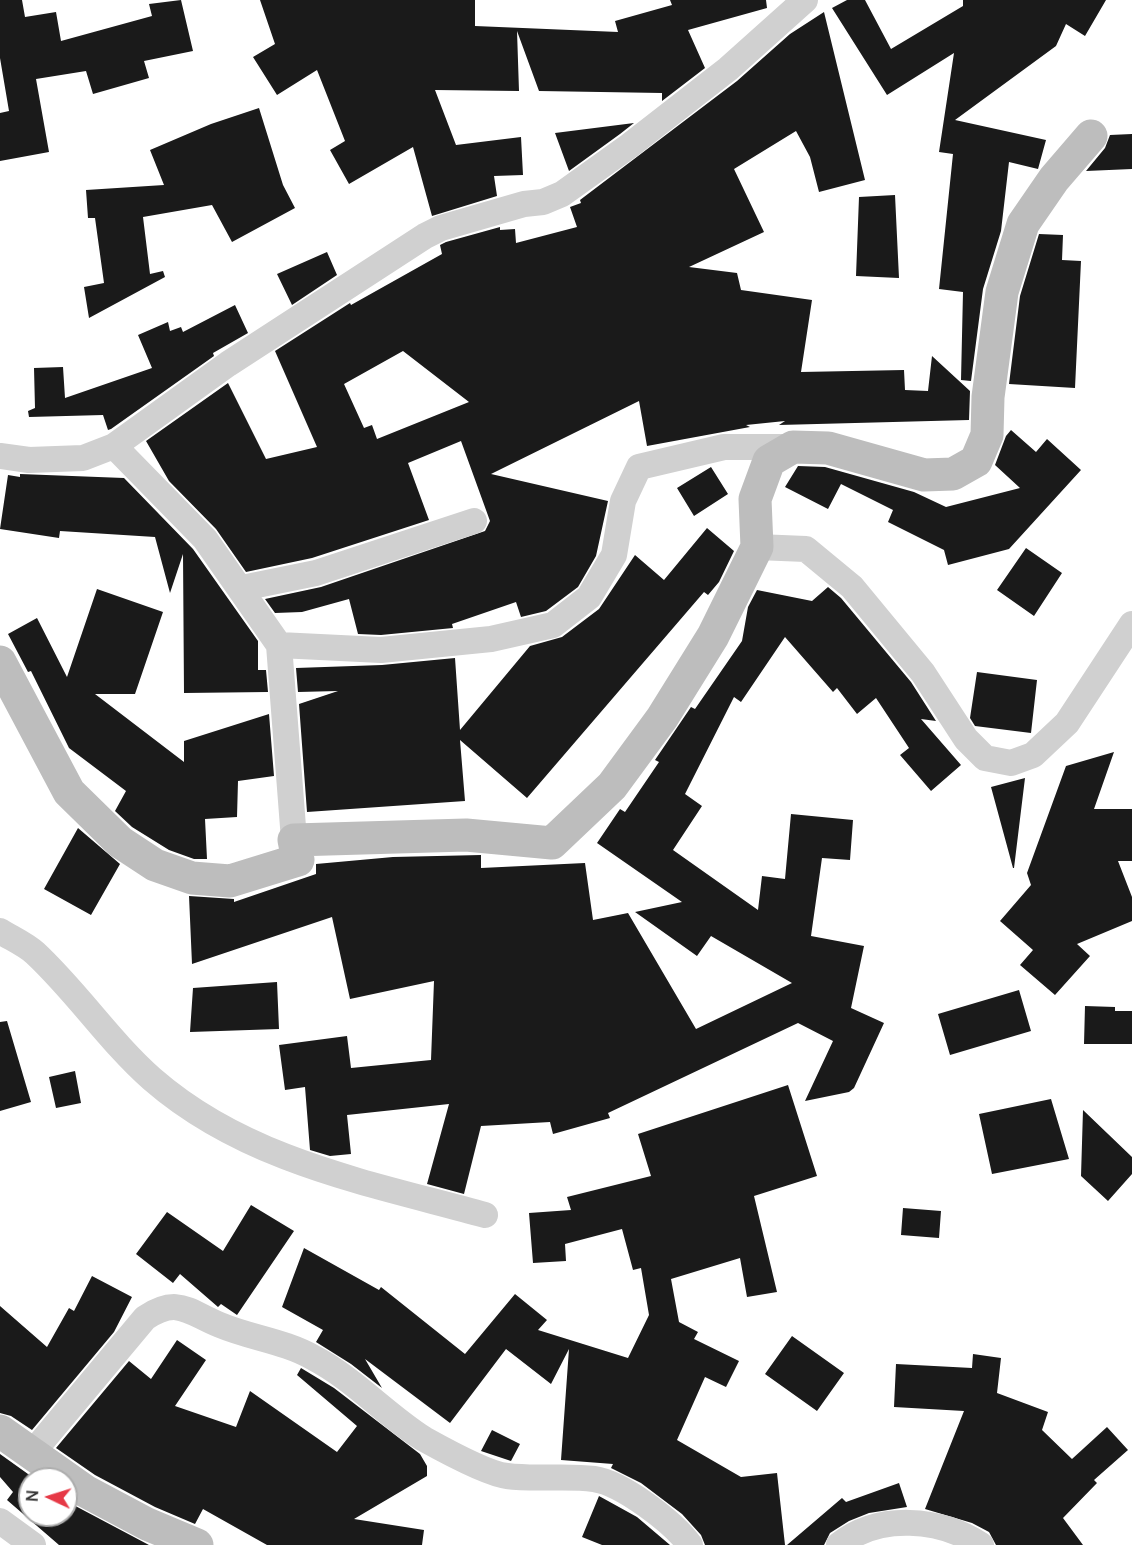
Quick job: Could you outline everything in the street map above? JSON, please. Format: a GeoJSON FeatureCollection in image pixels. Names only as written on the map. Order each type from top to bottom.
{"type":"FeatureCollection","features":[{"type":"Feature","properties":{"kind":"street"},"geometry":{"type":"LineString","coordinates":[[0,456],[30,460],[73,458],[114,446],[228,364],[425,236],[441,228],[524,204],[543,202],[562,194],[629,146],[728,69],[805,0]]}},
{"type":"Feature","properties":{"kind":"street"},"geometry":{"type":"LineString","coordinates":[[279,645],[381,650],[491,639],[553,625],[589,597],[614,555],[623,501],[639,467],[724,447],[828,448],[924,475],[953,474],[976,461],[987,435],[987,397],[1002,292],[1023,224],[1054,179],[1091,136]]}},
{"type":"Feature","properties":{"kind":"street"},"geometry":{"type":"LineString","coordinates":[[0,662],[69,792],[120,842],[155,865],[192,878],[230,881],[298,860],[294,840],[279,645],[242,588],[205,539],[114,446]]}},
{"type":"Feature","properties":{"kind":"street"},"geometry":{"type":"LineString","coordinates":[[294,840],[466,836],[552,843],[612,786],[662,718],[713,636],[757,547],[755,499],[769,461],[793,447]]}},
{"type":"Feature","properties":{"kind":"street"},"geometry":{"type":"LineString","coordinates":[[242,588],[316,573],[474,521]]}},
{"type":"Feature","properties":{"kind":"street"},"geometry":{"type":"LineString","coordinates":[[757,547],[806,549],[852,587],[923,673],[966,739],[985,759],[1011,763],[1033,755],[1067,723],[1132,624]]}},
{"type":"Feature","properties":{"kind":"street"},"geometry":{"type":"LineString","coordinates":[[0,931],[34,952],[110,1038],[152,1079],[193,1111],[249,1143],[313,1168],[485,1215]]}},
{"type":"Feature","properties":{"kind":"street"},"geometry":{"type":"LineString","coordinates":[[33,1452],[145,1318],[160,1308],[177,1306],[221,1326],[277,1341],[315,1358],[424,1439],[505,1476],[595,1479],[656,1511],[682,1534],[690,1545]]}},
{"type":"Feature","properties":{"kind":"street"},"geometry":{"type":"LineString","coordinates":[[0,1431],[86,1491],[147,1524],[197,1545]]}},
{"type":"Feature","properties":{"kind":"street"},"geometry":{"type":"LineString","coordinates":[[0,1521],[33,1545]]}},
{"type":"Feature","properties":{"kind":"street"},"geometry":{"type":"LineString","coordinates":[[839,1545],[869,1529],[895,1524],[926,1523],[957,1532],[981,1545]]}},
{"type":"Feature","properties":{"kind":"street"},"geometry":{"type":"LineString","coordinates":[[0,1527],[6,1545]]}},
{"type":"Feature","properties":{"kind":"building"},"geometry":{"type":"Polygon","coordinates":[[[0,0],[22,0],[25,17],[56,12],[61,41],[152,16],[149,4],[181,0],[193,51],[144,61],[149,78],[93,94],[86,71],[36,79],[49,152],[0,161],[0,113],[9,111],[0,58],[0,0]]]}},
{"type":"Feature","properties":{"kind":"building"},"geometry":{"type":"Polygon","coordinates":[[[260,0],[475,0],[475,26],[618,32],[615,21],[672,5],[670,0],[766,0],[767,8],[688,30],[705,68],[662,101],[662,93],[539,91],[517,31],[519,91],[435,90],[456,145],[521,137],[523,175],[494,176],[497,196],[432,216],[413,147],[349,184],[330,150],[345,141],[317,70],[277,95],[253,57],[275,44],[260,0]]]}},
{"type":"Feature","properties":{"kind":"building"},"geometry":{"type":"Polygon","coordinates":[[[847,0],[865,0],[891,49],[963,6],[963,0],[1106,0],[1085,36],[1066,24],[1056,46],[955,120],[1046,140],[1038,169],[1009,162],[1001,231],[983,289],[971,381],[961,380],[963,292],[939,289],[953,154],[939,152],[954,53],[887,95],[832,8],[847,0]]]}},
{"type":"Feature","properties":{"kind":"building"},"geometry":{"type":"Polygon","coordinates":[[[824,12],[865,180],[819,192],[810,157],[796,131],[734,169],[764,232],[689,267],[737,273],[741,290],[812,300],[801,372],[904,370],[905,390],[928,391],[932,356],[970,391],[969,420],[779,425],[785,421],[746,425],[750,427],[647,446],[639,401],[491,474],[608,501],[596,556],[578,587],[546,611],[521,617],[516,602],[452,624],[453,628],[381,635],[358,634],[349,599],[302,612],[275,613],[265,599],[321,587],[485,531],[490,521],[461,441],[408,463],[429,520],[312,558],[246,572],[216,529],[169,481],[146,441],[228,383],[266,459],[317,447],[275,351],[350,303],[351,305],[442,254],[440,245],[446,242],[500,227],[500,230],[515,229],[516,243],[577,227],[570,207],[581,203],[580,200],[737,81],[790,34],[824,12]],[[403,351],[344,384],[364,428],[372,425],[377,439],[469,402],[403,351]]]}},
{"type":"Feature","properties":{"kind":"building"},"geometry":{"type":"Polygon","coordinates":[[[259,108],[283,185],[295,208],[232,242],[212,205],[143,217],[150,274],[163,271],[165,277],[89,318],[84,287],[104,283],[95,218],[88,218],[86,190],[164,185],[150,150],[211,124],[259,108]]]}},
{"type":"Feature","properties":{"kind":"building"},"geometry":{"type":"Polygon","coordinates":[[[634,123],[620,134],[569,171],[555,133],[634,123]]]}},
{"type":"Feature","properties":{"kind":"building"},"geometry":{"type":"Polygon","coordinates":[[[1132,134],[1132,169],[1086,171],[1105,148],[1110,135],[1132,134]]]}},
{"type":"Feature","properties":{"kind":"building"},"geometry":{"type":"Polygon","coordinates":[[[895,195],[899,278],[856,276],[859,197],[895,195]]]}},
{"type":"Feature","properties":{"kind":"building"},"geometry":{"type":"Polygon","coordinates":[[[1039,234],[1063,235],[1062,260],[1081,261],[1075,388],[1009,384],[1020,296],[1039,234]]]}},
{"type":"Feature","properties":{"kind":"building"},"geometry":{"type":"Polygon","coordinates":[[[327,252],[337,275],[292,305],[277,274],[327,252]]]}},
{"type":"Feature","properties":{"kind":"building"},"geometry":{"type":"Polygon","coordinates":[[[235,305],[248,333],[213,353],[214,356],[111,429],[108,430],[103,415],[29,417],[28,411],[35,408],[34,368],[63,367],[65,398],[152,368],[138,335],[168,322],[170,331],[181,327],[183,332],[235,305]]]}},
{"type":"Feature","properties":{"kind":"building"},"geometry":{"type":"Polygon","coordinates":[[[1011,430],[1036,452],[1047,439],[1081,470],[1009,549],[948,565],[944,550],[888,522],[893,510],[841,484],[828,509],[785,487],[798,466],[825,467],[914,492],[946,507],[1020,488],[995,465],[1006,436],[1011,430]]]}},
{"type":"Feature","properties":{"kind":"building"},"geometry":{"type":"Polygon","coordinates":[[[711,467],[728,494],[694,516],[677,488],[711,467]]]}},
{"type":"Feature","properties":{"kind":"building"},"geometry":{"type":"Polygon","coordinates":[[[20,474],[124,478],[193,549],[258,641],[258,670],[266,670],[268,692],[184,693],[183,554],[170,593],[155,537],[60,531],[59,538],[0,529],[8,475],[20,477],[20,474]]]}},
{"type":"Feature","properties":{"kind":"building"},"geometry":{"type":"Polygon","coordinates":[[[707,528],[734,551],[719,582],[708,595],[704,592],[527,798],[460,740],[465,801],[307,812],[299,704],[338,691],[298,692],[296,668],[382,665],[455,658],[460,730],[530,646],[562,637],[599,609],[635,555],[664,580],[707,528]]]}},
{"type":"Feature","properties":{"kind":"building"},"geometry":{"type":"Polygon","coordinates":[[[1026,548],[1062,573],[1034,616],[997,590],[1026,548]]]}},
{"type":"Feature","properties":{"kind":"building"},"geometry":{"type":"Polygon","coordinates":[[[828,587],[841,598],[911,682],[936,721],[921,719],[961,765],[931,791],[900,755],[909,748],[876,698],[857,714],[837,688],[833,692],[785,637],[741,702],[734,697],[685,794],[702,806],[673,850],[758,910],[762,876],[785,879],[791,814],[853,820],[850,860],[822,858],[811,936],[864,946],[851,1008],[884,1023],[854,1088],[849,1092],[805,1101],[833,1041],[798,1023],[608,1113],[610,1118],[553,1134],[550,1122],[481,1126],[464,1194],[427,1184],[449,1104],[347,1115],[351,1154],[330,1156],[310,1150],[305,1087],[285,1090],[279,1045],[347,1036],[351,1068],[431,1060],[434,981],[350,999],[332,917],[192,964],[189,896],[234,899],[234,902],[316,874],[316,864],[393,857],[481,855],[481,868],[585,863],[593,920],[628,913],[696,1029],[792,983],[711,936],[697,956],[635,912],[682,902],[597,843],[620,809],[625,812],[659,762],[655,760],[691,707],[695,709],[742,641],[748,607],[757,590],[812,601],[828,587]]]}},
{"type":"Feature","properties":{"kind":"building"},"geometry":{"type":"Polygon","coordinates":[[[97,589],[163,612],[135,694],[95,694],[184,762],[184,741],[269,714],[274,776],[238,781],[237,817],[205,819],[207,859],[194,859],[169,850],[132,827],[115,811],[126,791],[69,748],[31,671],[28,672],[8,634],[37,618],[67,677],[97,589]]]}},
{"type":"Feature","properties":{"kind":"building"},"geometry":{"type":"Polygon","coordinates":[[[977,672],[1037,680],[1031,733],[975,726],[970,718],[977,672]]]}},
{"type":"Feature","properties":{"kind":"building"},"geometry":{"type":"Polygon","coordinates":[[[1114,752],[1094,809],[1132,809],[1132,861],[1118,861],[1132,897],[1132,921],[1077,944],[1090,956],[1055,995],[1020,965],[1033,950],[1000,921],[1031,885],[1027,873],[1066,766],[1114,752]]]}},
{"type":"Feature","properties":{"kind":"building"},"geometry":{"type":"Polygon","coordinates":[[[1025,778],[1014,868],[1013,868],[991,787],[1025,778]]]}},
{"type":"Feature","properties":{"kind":"building"},"geometry":{"type":"Polygon","coordinates":[[[78,828],[120,864],[91,915],[44,889],[78,828]]]}},
{"type":"Feature","properties":{"kind":"building"},"geometry":{"type":"Polygon","coordinates":[[[277,982],[279,1029],[190,1032],[193,988],[277,982]]]}},
{"type":"Feature","properties":{"kind":"building"},"geometry":{"type":"Polygon","coordinates":[[[1019,990],[1031,1031],[950,1055],[938,1014],[1019,990]]]}},
{"type":"Feature","properties":{"kind":"building"},"geometry":{"type":"Polygon","coordinates":[[[1085,1006],[1115,1007],[1115,1011],[1132,1011],[1132,1044],[1084,1044],[1085,1006]]]}},
{"type":"Feature","properties":{"kind":"building"},"geometry":{"type":"Polygon","coordinates":[[[7,1021],[31,1102],[0,1111],[0,1022],[7,1021]]]}},
{"type":"Feature","properties":{"kind":"building"},"geometry":{"type":"Polygon","coordinates":[[[75,1071],[81,1103],[56,1108],[49,1077],[75,1071]]]}},
{"type":"Feature","properties":{"kind":"building"},"geometry":{"type":"Polygon","coordinates":[[[788,1085],[817,1176],[754,1196],[777,1292],[747,1297],[740,1258],[671,1279],[679,1322],[698,1332],[694,1339],[739,1361],[726,1387],[705,1377],[677,1440],[741,1477],[777,1473],[785,1545],[705,1545],[701,1535],[682,1514],[641,1483],[611,1468],[613,1464],[561,1460],[569,1349],[551,1384],[506,1349],[450,1423],[365,1359],[382,1388],[351,1364],[316,1342],[323,1330],[282,1307],[304,1248],[379,1290],[381,1287],[465,1354],[515,1294],[547,1320],[538,1330],[628,1358],[649,1315],[641,1268],[633,1270],[622,1229],[565,1244],[566,1261],[533,1263],[529,1213],[571,1210],[567,1197],[651,1176],[638,1134],[788,1085]]]}},
{"type":"Feature","properties":{"kind":"building"},"geometry":{"type":"Polygon","coordinates":[[[1051,1099],[1069,1159],[992,1174],[979,1114],[1051,1099]]]}},
{"type":"Feature","properties":{"kind":"building"},"geometry":{"type":"Polygon","coordinates":[[[1083,1110],[1132,1157],[1132,1174],[1108,1201],[1081,1176],[1083,1110]]]}},
{"type":"Feature","properties":{"kind":"building"},"geometry":{"type":"Polygon","coordinates":[[[251,1205],[294,1231],[237,1315],[221,1304],[218,1307],[180,1274],[173,1283],[136,1254],[167,1212],[223,1251],[251,1205]]]}},
{"type":"Feature","properties":{"kind":"building"},"geometry":{"type":"Polygon","coordinates":[[[903,1208],[941,1211],[939,1238],[901,1235],[903,1208]]]}},
{"type":"Feature","properties":{"kind":"building"},"geometry":{"type":"Polygon","coordinates":[[[92,1276],[132,1297],[114,1332],[32,1430],[11,1416],[0,1413],[0,1306],[47,1347],[69,1308],[74,1311],[92,1276]]]}},
{"type":"Feature","properties":{"kind":"building"},"geometry":{"type":"Polygon","coordinates":[[[792,1336],[844,1373],[817,1411],[765,1374],[792,1336]]]}},
{"type":"Feature","properties":{"kind":"building"},"geometry":{"type":"Polygon","coordinates":[[[177,1340],[206,1360],[175,1406],[236,1427],[250,1391],[337,1452],[357,1426],[297,1375],[301,1368],[334,1388],[420,1454],[427,1466],[427,1476],[354,1519],[424,1530],[422,1545],[267,1545],[203,1509],[195,1524],[155,1507],[95,1475],[56,1448],[129,1361],[151,1379],[177,1340]]]}},
{"type":"Feature","properties":{"kind":"building"},"geometry":{"type":"Polygon","coordinates":[[[973,1354],[1001,1358],[997,1393],[1048,1412],[1042,1430],[1072,1459],[1107,1427],[1128,1450],[1094,1480],[1097,1483],[1063,1518],[1083,1545],[996,1545],[989,1532],[972,1523],[925,1509],[964,1411],[894,1407],[896,1364],[972,1368],[973,1354]]]}},
{"type":"Feature","properties":{"kind":"building"},"geometry":{"type":"Polygon","coordinates":[[[492,1430],[520,1444],[511,1461],[481,1451],[492,1430]]]}},
{"type":"Feature","properties":{"kind":"building"},"geometry":{"type":"Polygon","coordinates":[[[0,1454],[18,1467],[18,1510],[7,1500],[13,1492],[0,1477],[0,1454]]]}},
{"type":"Feature","properties":{"kind":"building"},"geometry":{"type":"Polygon","coordinates":[[[899,1483],[907,1507],[869,1513],[849,1521],[830,1533],[824,1545],[787,1545],[842,1498],[846,1502],[899,1483]]]}},
{"type":"Feature","properties":{"kind":"building"},"geometry":{"type":"Polygon","coordinates":[[[599,1496],[637,1517],[670,1545],[602,1545],[582,1537],[599,1496]]]}},
{"type":"Feature","properties":{"kind":"building"},"geometry":{"type":"Polygon","coordinates":[[[78,1507],[149,1545],[59,1545],[38,1527],[78,1527],[78,1507]]]}}]}
